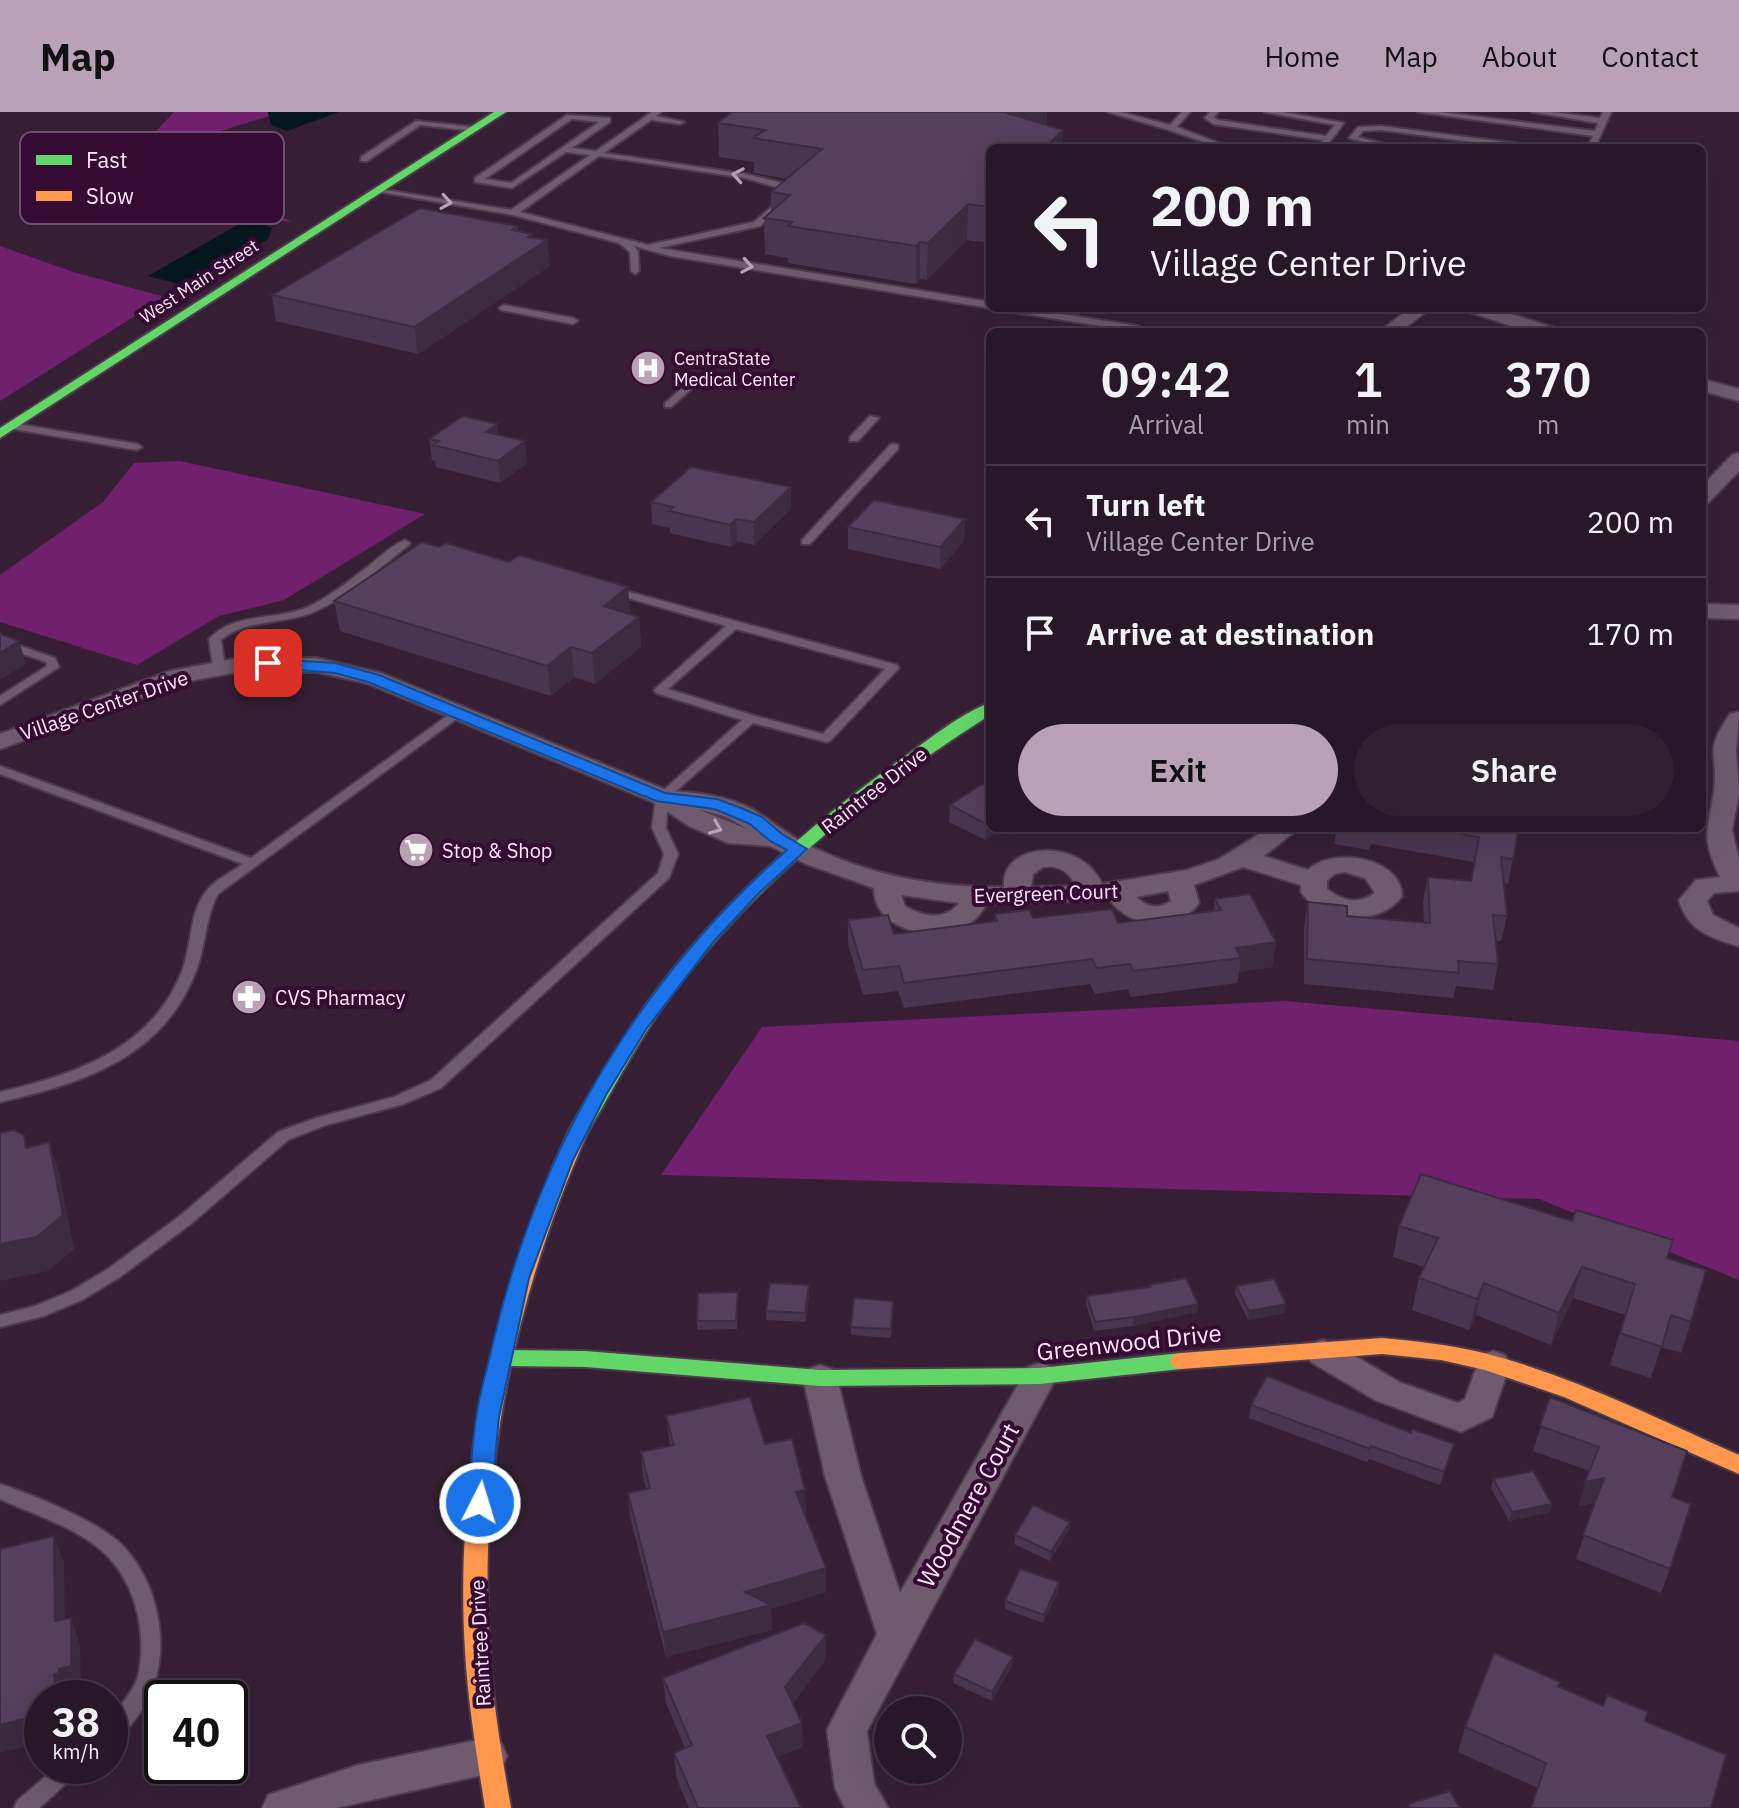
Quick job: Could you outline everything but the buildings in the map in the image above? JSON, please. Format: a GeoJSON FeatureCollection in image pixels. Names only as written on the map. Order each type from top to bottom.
{"type":"FeatureCollection","features":[{"type":"Feature","properties":{"kind":"street","name":"West Main Street"},"geometry":{"type":"LineString","coordinates":[[6,430],[501,112]]}},
{"type":"Feature","properties":{"kind":"street"},"geometry":{"type":"LineString","coordinates":[[1394,328],[1416,312]]}},
{"type":"Feature","properties":{"kind":"street"},"geometry":{"type":"LineString","coordinates":[[1487,312],[1536,328]]}},
{"type":"Feature","properties":{"kind":"street"},"geometry":{"type":"LineString","coordinates":[[1706,386],[1739,395]]}},
{"type":"Feature","properties":{"kind":"street"},"geometry":{"type":"LineString","coordinates":[[1706,489],[1739,459]]}},
{"type":"Feature","properties":{"kind":"street"},"geometry":{"type":"LineString","coordinates":[[1706,611],[1739,612]]}},
{"type":"Feature","properties":{"kind":"street","name":"Village Center Drive"},"geometry":{"type":"LineString","coordinates":[[0,742],[153,684],[219,668],[281,663],[335,668],[373,678],[662,797],[698,821],[737,837],[787,844]]}},
{"type":"Feature","properties":{"kind":"street","name":"Raintree Drive"},"geometry":{"type":"LineString","coordinates":[[498,1808],[487,1756],[476,1611],[477,1531],[487,1417],[519,1278],[563,1160],[596,1095],[640,1024],[787,844],[986,711]]}},
{"type":"Feature","properties":{"kind":"street"},"geometry":{"type":"LineString","coordinates":[[1739,719],[1713,742],[1721,754],[1714,784],[1719,834],[1727,864],[1738,883],[1706,886],[1693,900],[1700,919],[1715,930],[1739,937]]}},
{"type":"Feature","properties":{"kind":"street"},"geometry":{"type":"LineString","coordinates":[[1244,858],[1280,832]]}},
{"type":"Feature","properties":{"kind":"street","name":"Evergreen Court"},"geometry":{"type":"LineString","coordinates":[[787,844],[888,884],[889,902],[896,912],[909,919],[930,923],[949,923],[966,917],[974,906],[975,897],[1018,895],[1105,893],[1140,914],[1172,912],[1185,903],[1179,881],[1244,858]]}},
{"type":"Feature","properties":{"kind":"street"},"geometry":{"type":"LineString","coordinates":[[1244,858],[1292,876],[1314,879]]}},
{"type":"Feature","properties":{"kind":"street","name":"Greenwood Drive"},"geometry":{"type":"LineString","coordinates":[[501,1358],[585,1359],[820,1378],[1040,1376],[1263,1353],[1323,1353],[1392,1346],[1445,1352],[1561,1387],[1739,1465]]}},
{"type":"Feature","properties":{"kind":"street"},"geometry":{"type":"LineString","coordinates":[[1323,1353],[1387,1391],[1461,1418],[1480,1407],[1493,1364]]}},
{"type":"Feature","properties":{"kind":"street","name":"Woodmere Court"},"geometry":{"type":"LineString","coordinates":[[868,1808],[855,1788],[847,1730],[896,1635],[1040,1376]]}},
{"type":"Feature","properties":{"kind":"street"},"geometry":{"type":"LineString","coordinates":[[820,1378],[828,1426],[854,1521],[896,1635]]}},
{"type":"Feature","properties":{"kind":"street"},"geometry":{"type":"LineString","coordinates":[[282,1808],[331,1789],[386,1774],[487,1756]]}},
{"type":"Feature","properties":{"kind":"lane"},"geometry":{"type":"LineString","coordinates":[[1112,112],[1217,144]]}},
{"type":"Feature","properties":{"kind":"lane"},"geometry":{"type":"LineString","coordinates":[[1172,128],[1186,112]]}},
{"type":"Feature","properties":{"kind":"lane"},"geometry":{"type":"LineString","coordinates":[[1214,112],[1209,118],[1216,122],[1329,139]]}},
{"type":"Feature","properties":{"kind":"lane"},"geometry":{"type":"LineString","coordinates":[[1268,112],[1340,123],[1325,144]]}},
{"type":"Feature","properties":{"kind":"lane"},"geometry":{"type":"LineString","coordinates":[[1422,112],[1597,134]]}},
{"type":"Feature","properties":{"kind":"lane"},"geometry":{"type":"LineString","coordinates":[[1536,112],[1603,121]]}},
{"type":"Feature","properties":{"kind":"lane"},"geometry":{"type":"LineString","coordinates":[[1593,144],[1607,112]]}},
{"type":"Feature","properties":{"kind":"lane"},"geometry":{"type":"LineString","coordinates":[[513,213],[653,115],[680,122]]}},
{"type":"Feature","properties":{"kind":"lane"},"geometry":{"type":"LineString","coordinates":[[565,149],[607,120],[570,117],[478,180],[512,186],[565,149],[676,162],[693,168],[775,182],[790,186],[794,191],[757,224],[650,247]]}},
{"type":"Feature","properties":{"kind":"lane"},"geometry":{"type":"LineString","coordinates":[[364,159],[419,123],[474,129]]}},
{"type":"Feature","properties":{"kind":"lane"},"geometry":{"type":"LineString","coordinates":[[1378,144],[1353,138],[1361,129],[1381,128],[1505,144]]}},
{"type":"Feature","properties":{"kind":"lane"},"geometry":{"type":"LineString","coordinates":[[379,191],[513,213],[670,253],[986,304]]}},
{"type":"Feature","properties":{"kind":"lane"},"geometry":{"type":"LineString","coordinates":[[619,239],[634,251],[635,271]]}},
{"type":"Feature","properties":{"kind":"lane"},"geometry":{"type":"LineString","coordinates":[[504,308],[573,321]]}},
{"type":"Feature","properties":{"kind":"lane"},"geometry":{"type":"LineString","coordinates":[[1031,312],[1132,328]]}},
{"type":"Feature","properties":{"kind":"lane"},"geometry":{"type":"LineString","coordinates":[[1075,319],[1085,328]]}},
{"type":"Feature","properties":{"kind":"lane"},"geometry":{"type":"LineString","coordinates":[[668,405],[692,384]]}},
{"type":"Feature","properties":{"kind":"lane"},"geometry":{"type":"LineString","coordinates":[[854,439],[874,418]]}},
{"type":"Feature","properties":{"kind":"lane"},"geometry":{"type":"LineString","coordinates":[[6,430],[137,447]]}},
{"type":"Feature","properties":{"kind":"lane"},"geometry":{"type":"LineString","coordinates":[[806,542],[894,447]]}},
{"type":"Feature","properties":{"kind":"lane"},"geometry":{"type":"LineString","coordinates":[[219,668],[215,639],[224,630],[296,615],[317,607],[405,543]]}},
{"type":"Feature","properties":{"kind":"lane"},"geometry":{"type":"LineString","coordinates":[[598,586],[893,668],[826,738],[751,719],[660,690],[734,625]]}},
{"type":"Feature","properties":{"kind":"lane"},"geometry":{"type":"LineString","coordinates":[[0,642],[51,660],[53,667],[0,701]]}},
{"type":"Feature","properties":{"kind":"lane"},"geometry":{"type":"LineString","coordinates":[[0,1097],[55,1086],[107,1064],[147,1035],[179,1001],[198,941],[202,909],[223,882],[458,712]]}},
{"type":"Feature","properties":{"kind":"lane"},"geometry":{"type":"LineString","coordinates":[[0,1321],[53,1306],[97,1285],[283,1136],[311,1122],[416,1096],[436,1084],[664,875],[671,854],[659,828],[662,797],[751,719]]}},
{"type":"Feature","properties":{"kind":"lane"},"geometry":{"type":"LineString","coordinates":[[0,770],[251,862]]}},
{"type":"Feature","properties":{"kind":"lane"},"geometry":{"type":"LineString","coordinates":[[0,1491],[105,1541],[125,1560],[142,1593],[150,1633],[148,1677],[128,1713]]}},
{"type":"Feature","properties":{"kind":"lane"},"geometry":{"type":"LineString","coordinates":[[24,1808],[51,1784]]}},
{"type":"Feature","properties":{"kind":"shaded area"},"geometry":{"type":"Polygon","coordinates":[[[174,112],[268,112],[269,116],[218,132],[156,132],[174,112]]]}},
{"type":"Feature","properties":{"kind":"shaded area"},"geometry":{"type":"Polygon","coordinates":[[[268,112],[339,112],[287,131],[271,125],[268,112]]]}},
{"type":"Feature","properties":{"kind":"shaded area"},"geometry":{"type":"Polygon","coordinates":[[[239,224],[264,224],[272,228],[268,239],[191,287],[148,276],[239,224]]]}},
{"type":"Feature","properties":{"kind":"shaded area"},"geometry":{"type":"Polygon","coordinates":[[[0,246],[73,272],[165,297],[0,401],[0,246]]]}},
{"type":"Feature","properties":{"kind":"shaded area"},"geometry":{"type":"Polygon","coordinates":[[[180,461],[425,514],[284,600],[219,616],[137,665],[0,622],[0,575],[103,502],[134,463],[180,461]]]}},
{"type":"Feature","properties":{"kind":"shaded area"},"geometry":{"type":"Polygon","coordinates":[[[1285,1001],[1739,1041],[1739,1280],[1539,1199],[661,1175],[762,1027],[1285,1001]]]}},
{"type":"Feature","properties":{"kind":"traffic: fast"},"geometry":{"type":"LineString","coordinates":[[0,434],[501,112]]}},
{"type":"Feature","properties":{"kind":"traffic: fast"},"geometry":{"type":"LineString","coordinates":[[578,1132],[614,1067],[655,1005],[702,946],[753,891],[808,840],[867,792],[927,748],[986,711]]}},
{"type":"Feature","properties":{"kind":"traffic: fast"},"geometry":{"type":"LineString","coordinates":[[501,1358],[585,1359],[820,1378],[1040,1376],[1181,1361]]}},
{"type":"Feature","properties":{"kind":"traffic: slow"},"geometry":{"type":"LineString","coordinates":[[498,1808],[481,1695],[476,1627],[479,1499],[486,1436],[511,1311],[552,1190],[578,1132]]}},
{"type":"Feature","properties":{"kind":"traffic: slow"},"geometry":{"type":"LineString","coordinates":[[1181,1361],[1382,1346],[1441,1352],[1486,1362],[1572,1391],[1739,1465]]}},
{"type":"Feature","properties":{"kind":"place","name":"CentraState Medical Center"},"geometry":{"type":"Point","coordinates":[648,368]}},
{"type":"Feature","properties":{"kind":"place","name":"Stop & Shop"},"geometry":{"type":"Point","coordinates":[416,850]}},
{"type":"Feature","properties":{"kind":"place","name":"CVS Pharmacy"},"geometry":{"type":"Point","coordinates":[249,997]}},
{"type":"Feature","properties":{"kind":"route"},"geometry":{"type":"LineString","coordinates":[[268,663],[316,665],[373,678],[662,797],[717,804],[735,811],[756,820],[776,838],[798,849],[753,889],[708,937],[640,1024],[596,1095],[563,1160],[519,1278],[487,1417],[480,1503]]}}]}
